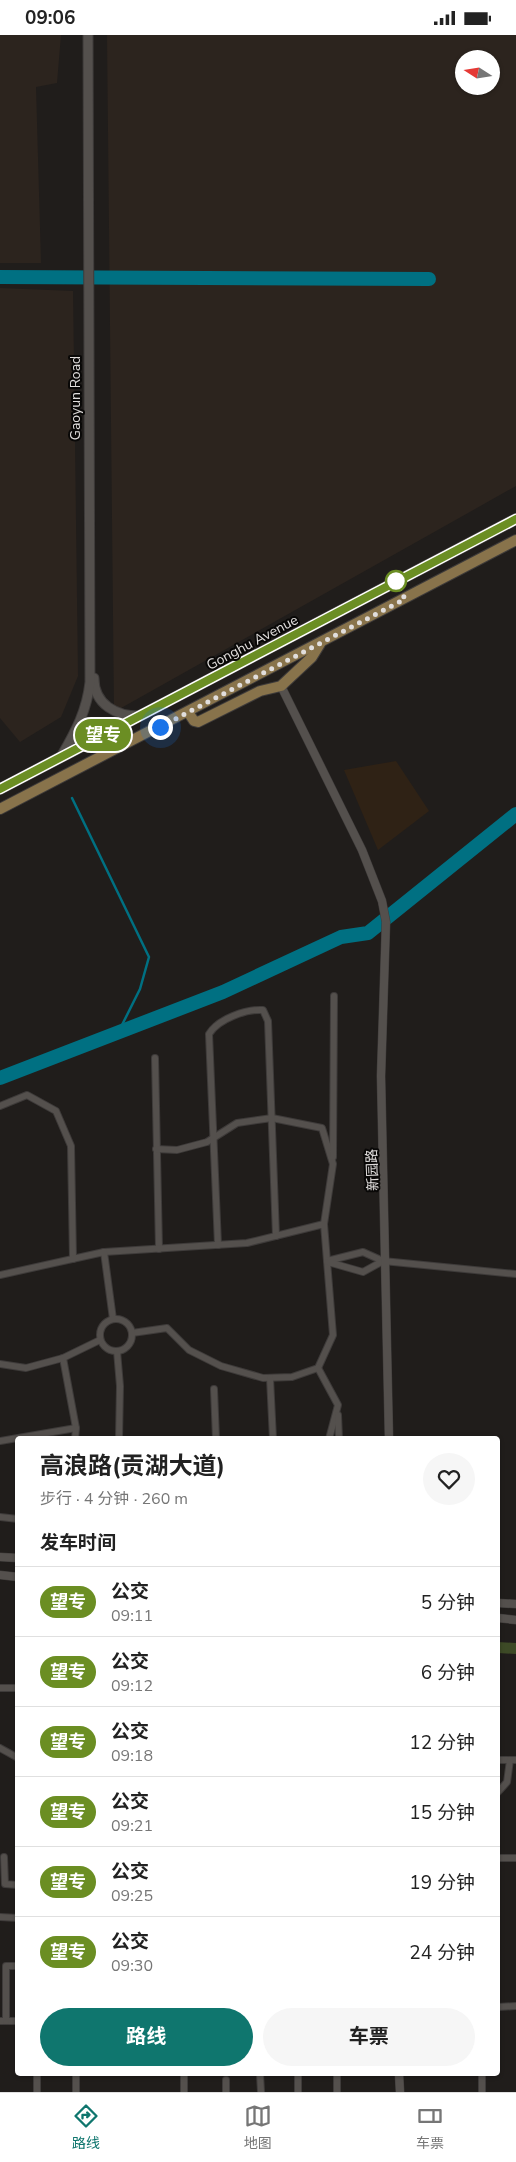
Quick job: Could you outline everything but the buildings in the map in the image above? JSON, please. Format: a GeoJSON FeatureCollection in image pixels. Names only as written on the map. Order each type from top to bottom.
{"type":"FeatureCollection","features":[{"type":"Feature","properties":{"kind":"main road","name":"Gaoyun Road"},"geometry":{"type":"LineString","coordinates":[[89,35],[94,683],[102,701],[114,712],[126,716],[142,716]]}},
{"type":"Feature","properties":{"kind":"main road","name":"Gaoyun Road"},"geometry":{"type":"LineString","coordinates":[[62,755],[82,717],[88,701],[90,682],[89,35]]}},
{"type":"Feature","properties":{"kind":"main road","name":"Gonghu Avenue"},"geometry":{"type":"LineString","coordinates":[[0,789],[516,519]]}},
{"type":"Feature","properties":{"kind":"main road"},"geometry":{"type":"LineString","coordinates":[[0,809],[516,540]]}},
{"type":"Feature","properties":{"kind":"main road"},"geometry":{"type":"LineString","coordinates":[[188,712],[194,721],[198,722],[260,691],[280,686],[312,657],[321,643]]}},
{"type":"Feature","properties":{"kind":"street","name":"新园路"},"geometry":{"type":"LineString","coordinates":[[280,686],[361,855],[380,901],[385,944],[379,1076],[385,1261],[387,1436]]}},
{"type":"Feature","properties":{"kind":"street"},"geometry":{"type":"LineString","coordinates":[[132,1333],[166,1329],[189,1350],[221,1366],[263,1378],[292,1377],[318,1368],[333,1335],[324,1224],[333,1164],[334,996]]}},
{"type":"Feature","properties":{"kind":"street"},"geometry":{"type":"LineString","coordinates":[[218,1245],[215,1137],[209,1034],[213,1027],[249,1009],[263,1010],[268,1021],[276,1236]]}},
{"type":"Feature","properties":{"kind":"street"},"geometry":{"type":"LineString","coordinates":[[155,1058],[158,1249]]}},
{"type":"Feature","properties":{"kind":"street"},"geometry":{"type":"LineString","coordinates":[[0,1106],[27,1095],[56,1111],[71,1146],[73,1259]]}},
{"type":"Feature","properties":{"kind":"street"},"geometry":{"type":"LineString","coordinates":[[156,1149],[177,1150],[207,1142],[236,1123],[272,1118],[322,1129],[333,1164]]}},
{"type":"Feature","properties":{"kind":"street"},"geometry":{"type":"LineString","coordinates":[[0,1275],[104,1252],[247,1243],[324,1224]]}},
{"type":"Feature","properties":{"kind":"street"},"geometry":{"type":"LineString","coordinates":[[104,1252],[113,1319]]}},
{"type":"Feature","properties":{"kind":"street"},"geometry":{"type":"LineString","coordinates":[[327,1261],[363,1252],[385,1261],[516,1274]]}},
{"type":"Feature","properties":{"kind":"street"},"geometry":{"type":"LineString","coordinates":[[327,1261],[363,1272],[385,1261]]}},
{"type":"Feature","properties":{"kind":"street"},"geometry":{"type":"LineString","coordinates":[[113,1319],[123,1321],[132,1333],[126,1347],[117,1351],[107,1349],[100,1341],[100,1329],[113,1319]]}},
{"type":"Feature","properties":{"kind":"street"},"geometry":{"type":"LineString","coordinates":[[0,1364],[26,1368],[63,1358],[100,1341]]}},
{"type":"Feature","properties":{"kind":"street"},"geometry":{"type":"LineString","coordinates":[[117,1351],[120,1387],[119,1436]]}},
{"type":"Feature","properties":{"kind":"street"},"geometry":{"type":"LineString","coordinates":[[63,1358],[76,1428],[75,1436]]}},
{"type":"Feature","properties":{"kind":"street"},"geometry":{"type":"LineString","coordinates":[[318,1368],[338,1405],[338,1436]]}},
{"type":"Feature","properties":{"kind":"street"},"geometry":{"type":"LineString","coordinates":[[270,1378],[272,1436]]}},
{"type":"Feature","properties":{"kind":"street"},"geometry":{"type":"LineString","coordinates":[[214,1389],[216,1436]]}},
{"type":"Feature","properties":{"kind":"street"},"geometry":{"type":"LineString","coordinates":[[330,1436],[338,1405]]}},
{"type":"Feature","properties":{"kind":"street"},"geometry":{"type":"LineString","coordinates":[[29,1436],[76,1428]]}},
{"type":"Feature","properties":{"kind":"street"},"geometry":{"type":"LineString","coordinates":[[0,1441],[15,1438]]}},
{"type":"Feature","properties":{"kind":"street"},"geometry":{"type":"LineString","coordinates":[[0,1517],[15,1519]]}},
{"type":"Feature","properties":{"kind":"street"},"geometry":{"type":"LineString","coordinates":[[0,1557],[15,1559]]}},
{"type":"Feature","properties":{"kind":"street"},"geometry":{"type":"LineString","coordinates":[[0,1575],[15,1577]]}},
{"type":"Feature","properties":{"kind":"street"},"geometry":{"type":"LineString","coordinates":[[500,1603],[516,1604]]}},
{"type":"Feature","properties":{"kind":"street"},"geometry":{"type":"LineString","coordinates":[[500,1619],[516,1620]]}},
{"type":"Feature","properties":{"kind":"street"},"geometry":{"type":"LineString","coordinates":[[0,1688],[15,1688]]}},
{"type":"Feature","properties":{"kind":"street"},"geometry":{"type":"LineString","coordinates":[[0,1747],[15,1756]]}},
{"type":"Feature","properties":{"kind":"street"},"geometry":{"type":"LineString","coordinates":[[500,1760],[513,1760],[507,1782],[500,1790]]}},
{"type":"Feature","properties":{"kind":"street"},"geometry":{"type":"LineString","coordinates":[[4,1857],[5,1884],[15,1885]]}},
{"type":"Feature","properties":{"kind":"street"},"geometry":{"type":"LineString","coordinates":[[500,1858],[516,1858]]}},
{"type":"Feature","properties":{"kind":"street"},"geometry":{"type":"LineString","coordinates":[[0,1917],[15,1918]]}},
{"type":"Feature","properties":{"kind":"street"},"geometry":{"type":"LineString","coordinates":[[3,2021],[6,1966],[15,1966]]}},
{"type":"Feature","properties":{"kind":"street"},"geometry":{"type":"LineString","coordinates":[[500,2007],[516,2006]]}},
{"type":"Feature","properties":{"kind":"street"},"geometry":{"type":"LineString","coordinates":[[36,2076],[37,2092]]}},
{"type":"Feature","properties":{"kind":"street"},"geometry":{"type":"LineString","coordinates":[[76,2076],[76,2092]]}},
{"type":"Feature","properties":{"kind":"street"},"geometry":{"type":"LineString","coordinates":[[184,2076],[184,2092]]}},
{"type":"Feature","properties":{"kind":"street"},"geometry":{"type":"LineString","coordinates":[[260,2076],[261,2092]]}},
{"type":"Feature","properties":{"kind":"street"},"geometry":{"type":"LineString","coordinates":[[298,2076],[298,2092]]}},
{"type":"Feature","properties":{"kind":"street"},"geometry":{"type":"LineString","coordinates":[[337,2076],[337,2092]]}},
{"type":"Feature","properties":{"kind":"street"},"geometry":{"type":"LineString","coordinates":[[401,2076],[401,2092]]}},
{"type":"Feature","properties":{"kind":"street"},"geometry":{"type":"LineString","coordinates":[[482,2076],[482,2092]]}},
{"type":"Feature","properties":{"kind":"street"},"geometry":{"type":"LineString","coordinates":[[226,2080],[226,2092]]}},
{"type":"Feature","properties":{"kind":"shaded area"},"geometry":{"type":"Polygon","coordinates":[[[0,35],[61,35],[57,83],[36,87],[41,263],[0,263],[0,35]]]}},
{"type":"Feature","properties":{"kind":"shaded area"},"geometry":{"type":"Polygon","coordinates":[[[107,35],[516,35],[516,486],[114,712],[107,35]]]}},
{"type":"Feature","properties":{"kind":"shaded area"},"geometry":{"type":"Polygon","coordinates":[[[0,288],[73,291],[78,676],[61,717],[20,742],[0,718],[0,288]]]}},
{"type":"Feature","properties":{"kind":"shaded area"},"geometry":{"type":"Polygon","coordinates":[[[396,761],[429,811],[378,850],[344,770],[396,761]]]}},
{"type":"Feature","properties":{"kind":"green space"},"geometry":{"type":"Polygon","coordinates":[[[500,1642],[516,1643],[516,1654],[500,1653],[500,1642]]]}},
{"type":"Feature","properties":{"kind":"waterway"},"geometry":{"type":"LineString","coordinates":[[0,277],[429,279]]}},
{"type":"Feature","properties":{"kind":"waterway"},"geometry":{"type":"LineString","coordinates":[[72,798],[149,957],[140,989],[119,1031]]}},
{"type":"Feature","properties":{"kind":"waterway"},"geometry":{"type":"LineString","coordinates":[[0,1078],[223,992],[341,937],[368,933],[516,814]]}},
{"type":"Feature","properties":{"kind":"bus line","name":"望专"},"geometry":{"type":"LineString","coordinates":[[0,789],[516,519]]}},
{"type":"Feature","properties":{"kind":"route"},"geometry":{"type":"LineString","coordinates":[[160,727],[405,599],[396,581]]}}]}
